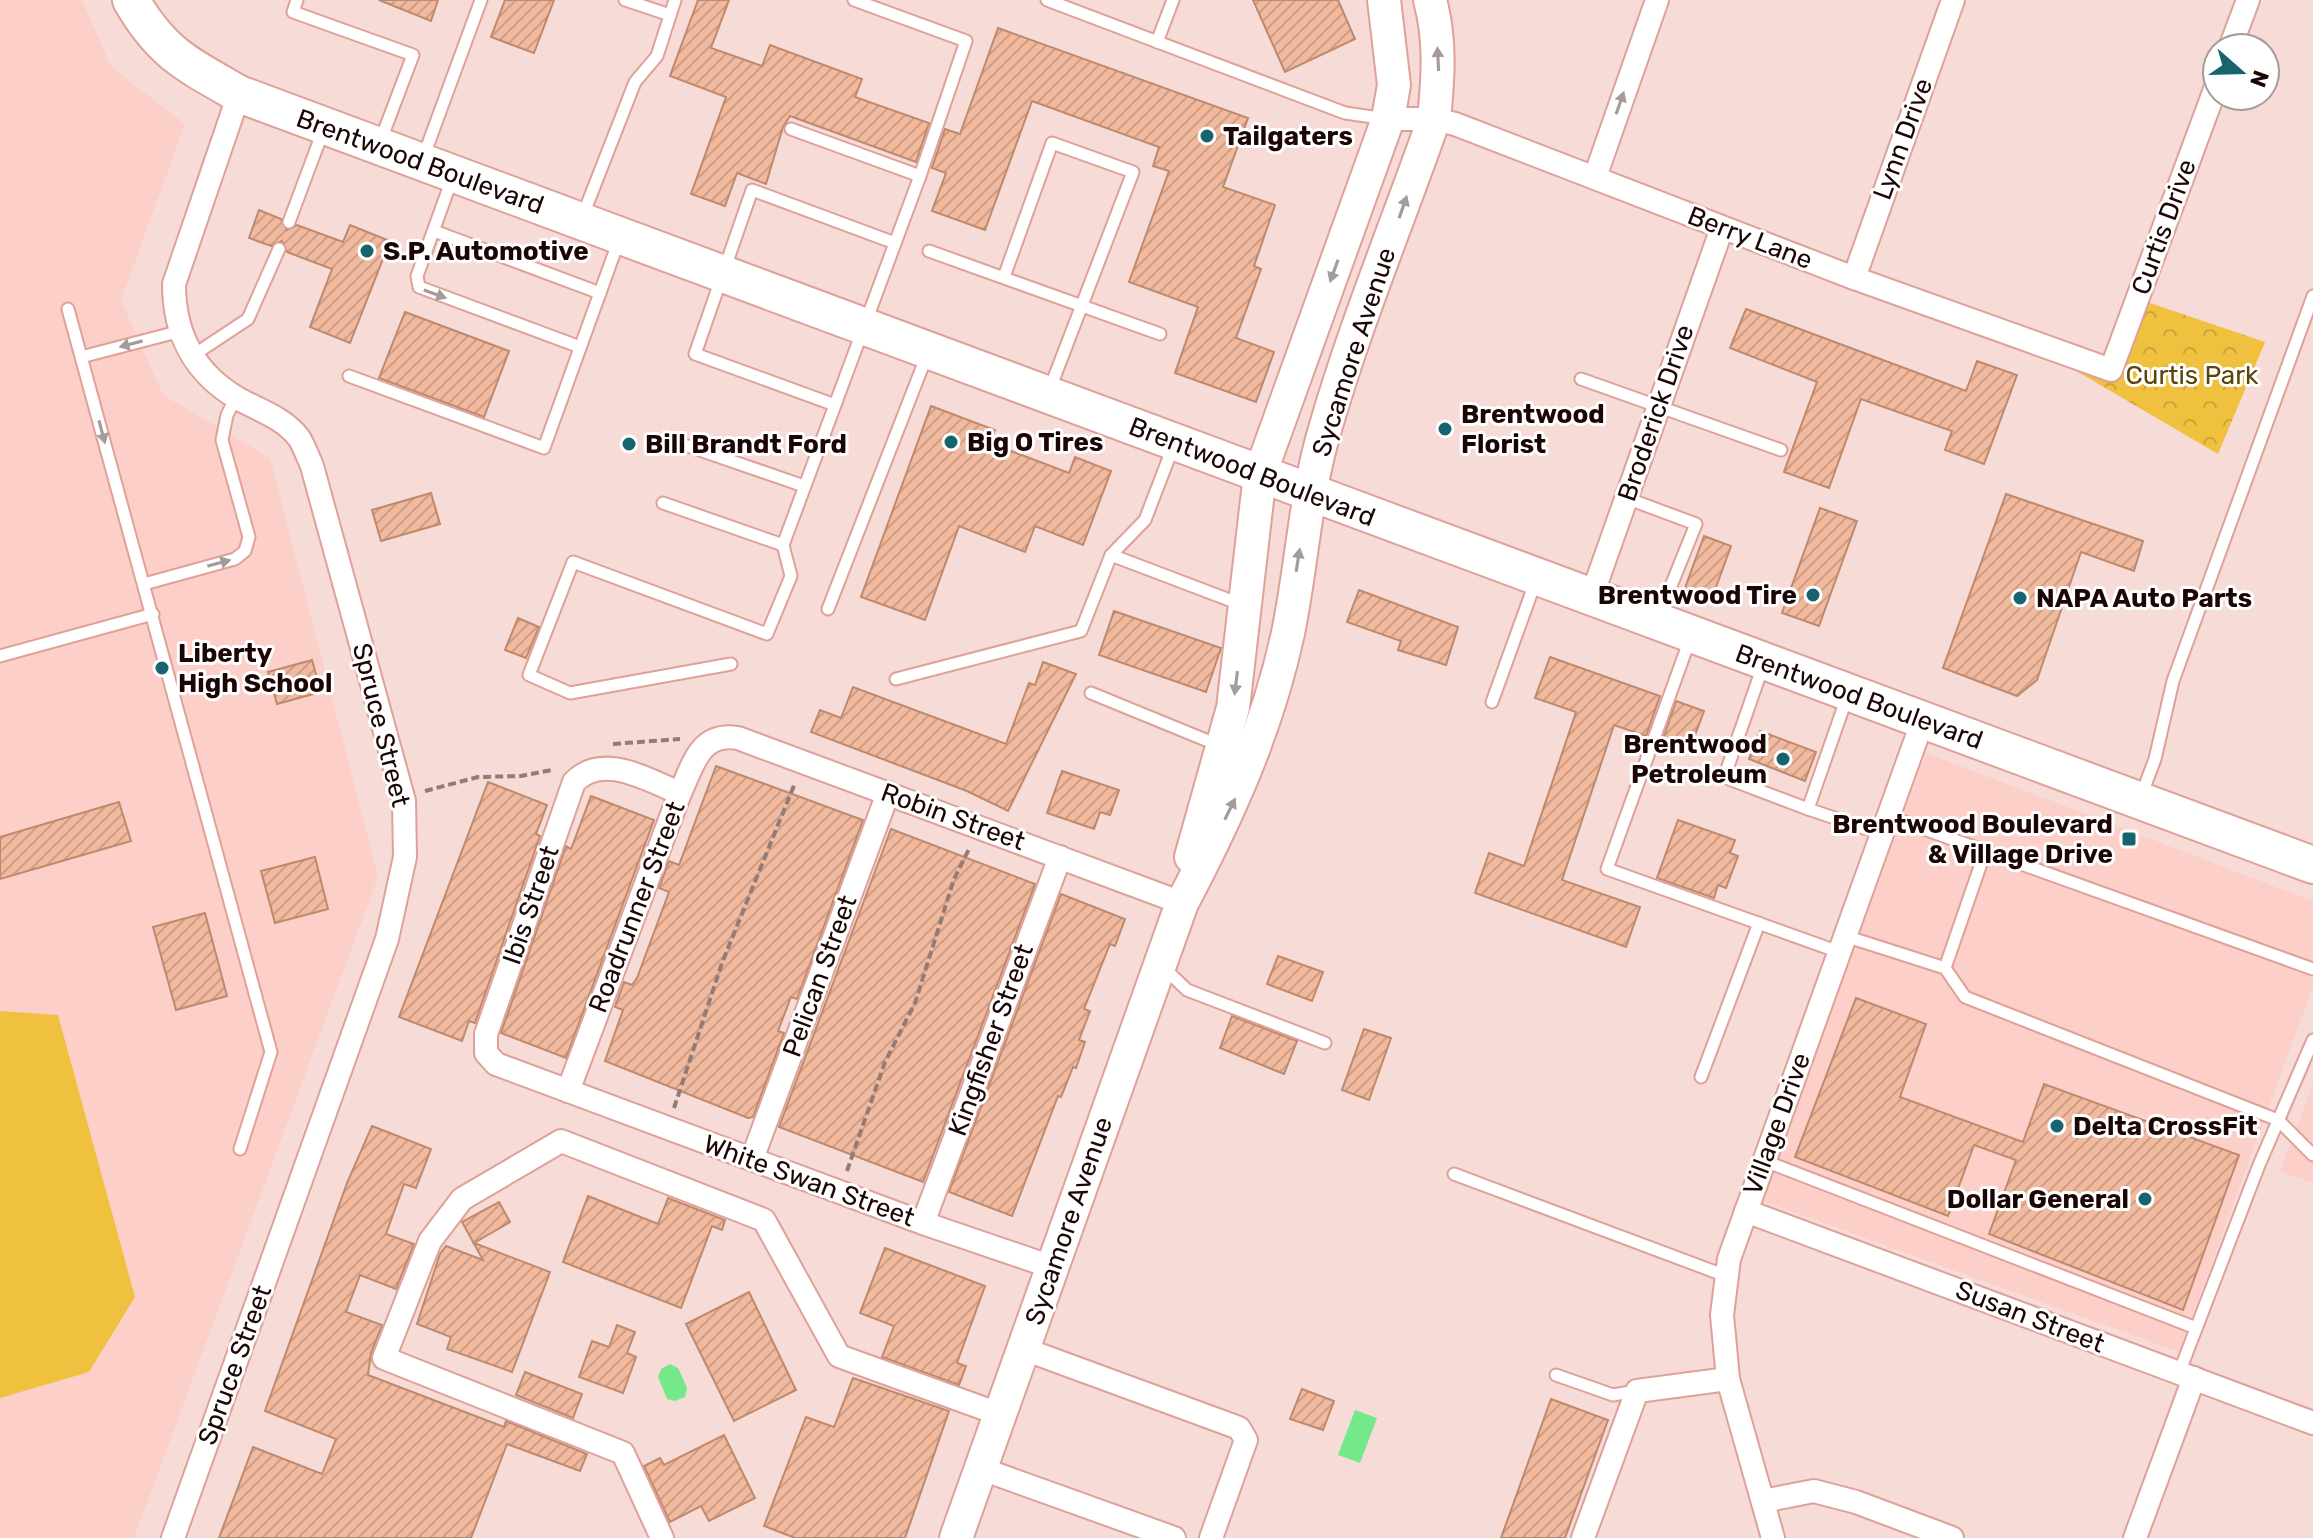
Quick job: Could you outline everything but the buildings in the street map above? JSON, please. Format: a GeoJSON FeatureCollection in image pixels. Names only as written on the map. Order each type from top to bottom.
{"type":"FeatureCollection","features":[{"type":"Feature","properties":{"kind":"main road","name":"Brentwood Boulevard"},"geometry":{"type":"LineString","coordinates":[[131,0],[145,25],[174,57],[239,94],[2313,865]]}},
{"type":"Feature","properties":{"kind":"street","name":"Sycamore Avenue"},"geometry":{"type":"LineString","coordinates":[[1182,903],[1193,847],[1233,708],[1260,474],[1388,119],[1394,85],[1384,0]]}},
{"type":"Feature","properties":{"kind":"street","name":"Sycamore Avenue"},"geometry":{"type":"LineString","coordinates":[[956,1538],[1182,903],[1233,804],[1269,712],[1289,630],[1324,430],[1434,119],[1439,72],[1435,20],[1430,0]]}},
{"type":"Feature","properties":{"kind":"street"},"geometry":{"type":"LineString","coordinates":[[1595,177],[1657,0]]}},
{"type":"Feature","properties":{"kind":"street","name":"Lynn Drive"},"geometry":{"type":"LineString","coordinates":[[1854,278],[1953,0]]}},
{"type":"Feature","properties":{"kind":"street"},"geometry":{"type":"LineString","coordinates":[[2236,32],[2248,0]]}},
{"type":"Feature","properties":{"kind":"street","name":"Spruce Street"},"geometry":{"type":"LineString","coordinates":[[173,1538],[387,939],[405,857],[404,801],[312,466],[298,438],[272,414],[236,397],[202,370],[192,356],[174,312],[174,284],[239,94]]}},
{"type":"Feature","properties":{"kind":"street","name":"Curtis Drive"},"geometry":{"type":"LineString","coordinates":[[2111,370],[2207,112]]}},
{"type":"Feature","properties":{"kind":"street","name":"Berry Lane"},"geometry":{"type":"LineString","coordinates":[[1388,119],[1434,119],[1595,177],[1854,278],[2111,370]]}},
{"type":"Feature","properties":{"kind":"street","name":"Broderick Drive"},"geometry":{"type":"LineString","coordinates":[[1591,598],[1722,228]]}},
{"type":"Feature","properties":{"kind":"street","name":"Village Drive"},"geometry":{"type":"LineString","coordinates":[[1773,1538],[1728,1379],[1722,1315],[1726,1276],[1746,1211],[1923,720]]}},
{"type":"Feature","properties":{"kind":"street","name":"Robin Street"},"geometry":{"type":"LineString","coordinates":[[700,748],[723,736],[804,762],[1182,903]]}},
{"type":"Feature","properties":{"kind":"street","name":"Roadrunner Street"},"geometry":{"type":"LineString","coordinates":[[568,1091],[680,793],[700,748]]}},
{"type":"Feature","properties":{"kind":"street","name":"Ibis Street"},"geometry":{"type":"LineString","coordinates":[[568,1091],[496,1064],[486,1053],[486,1034],[574,782],[586,770],[597,767],[623,771],[680,793]]}},
{"type":"Feature","properties":{"kind":"street","name":"Pelican Street"},"geometry":{"type":"LineString","coordinates":[[752,1159],[888,793]]}},
{"type":"Feature","properties":{"kind":"street","name":"Kingfisher Street"},"geometry":{"type":"LineString","coordinates":[[923,1223],[1060,857]]}},
{"type":"Feature","properties":{"kind":"street","name":"White Swan Street"},"geometry":{"type":"LineString","coordinates":[[568,1091],[923,1223],[1052,1267]]}},
{"type":"Feature","properties":{"kind":"street"},"geometry":{"type":"LineString","coordinates":[[662,1538],[623,1453],[384,1358],[430,1241],[462,1199],[561,1141],[764,1220],[839,1356],[999,1414]]}},
{"type":"Feature","properties":{"kind":"street","name":"Susan Street"},"geometry":{"type":"LineString","coordinates":[[1746,1211],[2313,1423]]}},
{"type":"Feature","properties":{"kind":"street"},"geometry":{"type":"LineString","coordinates":[[1024,1349],[1239,1428],[1246,1440],[1211,1538]]}},
{"type":"Feature","properties":{"kind":"street"},"geometry":{"type":"LineString","coordinates":[[2135,1538],[2186,1376]]}},
{"type":"Feature","properties":{"kind":"street"},"geometry":{"type":"LineString","coordinates":[[1583,1538],[1637,1391],[1728,1379]]}},
{"type":"Feature","properties":{"kind":"street"},"geometry":{"type":"LineString","coordinates":[[982,1469],[1174,1538]]}},
{"type":"Feature","properties":{"kind":"street"},"geometry":{"type":"LineString","coordinates":[[1763,1501],[1814,1491],[1856,1502],[1952,1538]]}},
{"type":"Feature","properties":{"kind":"lane"},"geometry":{"type":"LineString","coordinates":[[297,0],[293,12],[413,55],[379,146]]}},
{"type":"Feature","properties":{"kind":"lane"},"geometry":{"type":"LineString","coordinates":[[481,0],[438,168],[434,231],[417,276],[419,287],[580,347]]}},
{"type":"Feature","properties":{"kind":"lane"},"geometry":{"type":"LineString","coordinates":[[625,0],[670,15]]}},
{"type":"Feature","properties":{"kind":"lane"},"geometry":{"type":"LineString","coordinates":[[581,221],[635,82],[657,56],[675,0]]}},
{"type":"Feature","properties":{"kind":"lane"},"geometry":{"type":"LineString","coordinates":[[731,664],[570,693],[529,675],[573,562],[767,634],[791,576],[783,545],[920,176],[966,41],[854,0]]}},
{"type":"Feature","properties":{"kind":"lane"},"geometry":{"type":"LineString","coordinates":[[1047,0],[1345,113],[1388,119]]}},
{"type":"Feature","properties":{"kind":"lane"},"geometry":{"type":"LineString","coordinates":[[1157,42],[1173,0]]}},
{"type":"Feature","properties":{"kind":"lane"},"geometry":{"type":"LineString","coordinates":[[289,222],[324,127]]}},
{"type":"Feature","properties":{"kind":"lane"},"geometry":{"type":"LineString","coordinates":[[791,129],[920,176]]}},
{"type":"Feature","properties":{"kind":"lane"},"geometry":{"type":"LineString","coordinates":[[1004,277],[1052,143],[1133,172],[1047,395]]}},
{"type":"Feature","properties":{"kind":"lane"},"geometry":{"type":"LineString","coordinates":[[835,405],[695,354],[752,190],[895,243]]}},
{"type":"Feature","properties":{"kind":"lane"},"geometry":{"type":"LineString","coordinates":[[434,231],[600,293]]}},
{"type":"Feature","properties":{"kind":"lane"},"geometry":{"type":"LineString","coordinates":[[349,376],[544,448],[620,236]]}},
{"type":"Feature","properties":{"kind":"lane"},"geometry":{"type":"LineString","coordinates":[[192,356],[248,319],[279,249]]}},
{"type":"Feature","properties":{"kind":"lane"},"geometry":{"type":"LineString","coordinates":[[929,251],[1160,334]]}},
{"type":"Feature","properties":{"kind":"lane"},"geometry":{"type":"LineString","coordinates":[[2140,801],[2155,759],[2173,681],[2313,296]]}},
{"type":"Feature","properties":{"kind":"lane"},"geometry":{"type":"LineString","coordinates":[[68,309],[271,1052],[240,1149]]}},
{"type":"Feature","properties":{"kind":"lane"},"geometry":{"type":"LineString","coordinates":[[81,357],[181,331]]}},
{"type":"Feature","properties":{"kind":"lane"},"geometry":{"type":"LineString","coordinates":[[828,609],[929,351]]}},
{"type":"Feature","properties":{"kind":"lane"},"geometry":{"type":"LineString","coordinates":[[1581,379],[1781,450]]}},
{"type":"Feature","properties":{"kind":"lane"},"geometry":{"type":"LineString","coordinates":[[144,584],[235,559],[245,551],[249,537],[222,440],[227,415],[236,397]]}},
{"type":"Feature","properties":{"kind":"lane"},"geometry":{"type":"LineString","coordinates":[[896,679],[1081,631],[1111,555],[1145,520],[1175,443]]}},
{"type":"Feature","properties":{"kind":"lane"},"geometry":{"type":"LineString","coordinates":[[688,446],[804,486]]}},
{"type":"Feature","properties":{"kind":"lane"},"geometry":{"type":"LineString","coordinates":[[1626,498],[1696,524],[1657,622]]}},
{"type":"Feature","properties":{"kind":"lane"},"geometry":{"type":"LineString","coordinates":[[663,503],[783,545]]}},
{"type":"Feature","properties":{"kind":"lane"},"geometry":{"type":"LineString","coordinates":[[1111,555],[1245,606]]}},
{"type":"Feature","properties":{"kind":"lane"},"geometry":{"type":"LineString","coordinates":[[1492,702],[1537,578]]}},
{"type":"Feature","properties":{"kind":"lane"},"geometry":{"type":"LineString","coordinates":[[0,656],[153,614]]}},
{"type":"Feature","properties":{"kind":"lane"},"geometry":{"type":"LineString","coordinates":[[1692,635],[1607,869],[1759,923],[1945,968],[1965,997],[2278,1120],[2313,1155]]}},
{"type":"Feature","properties":{"kind":"lane"},"geometry":{"type":"LineString","coordinates":[[1764,662],[1726,772],[1729,779],[1808,809],[1885,825],[1985,852],[2313,969]]}},
{"type":"Feature","properties":{"kind":"lane"},"geometry":{"type":"LineString","coordinates":[[1091,693],[1222,747]]}},
{"type":"Feature","properties":{"kind":"lane"},"geometry":{"type":"LineString","coordinates":[[1808,809],[1849,693]]}},
{"type":"Feature","properties":{"kind":"lane"},"geometry":{"type":"LineString","coordinates":[[1945,968],[1985,852]]}},
{"type":"Feature","properties":{"kind":"lane"},"geometry":{"type":"LineString","coordinates":[[1701,1077],[1759,923]]}},
{"type":"Feature","properties":{"kind":"lane"},"geometry":{"type":"LineString","coordinates":[[1160,964],[1187,990],[1325,1043]]}},
{"type":"Feature","properties":{"kind":"lane"},"geometry":{"type":"LineString","coordinates":[[2186,1376],[2196,1328],[2313,1040]]}},
{"type":"Feature","properties":{"kind":"lane"},"geometry":{"type":"LineString","coordinates":[[1765,1161],[2196,1328]]}},
{"type":"Feature","properties":{"kind":"lane"},"geometry":{"type":"LineString","coordinates":[[1454,1174],[1726,1276]]}},
{"type":"Feature","properties":{"kind":"lane"},"geometry":{"type":"LineString","coordinates":[[1556,1375],[1613,1395],[1637,1391]]}},
{"type":"Feature","properties":{"kind":"path"},"geometry":{"type":"LineString","coordinates":[[601,743],[640,744],[678,738],[700,748]]}},
{"type":"Feature","properties":{"kind":"path"},"geometry":{"type":"LineString","coordinates":[[667,1128],[722,963],[804,762]]}},
{"type":"Feature","properties":{"kind":"path"},"geometry":{"type":"LineString","coordinates":[[404,801],[431,788],[478,777],[549,773],[558,766]]}},
{"type":"Feature","properties":{"kind":"path"},"geometry":{"type":"LineString","coordinates":[[839,1192],[885,1062],[915,1003],[954,879],[978,827]]}},
{"type":"Feature","properties":{"kind":"shaded area","name":"Liberty High School"},"geometry":{"type":"Polygon","coordinates":[[[0,0],[82,0],[111,67],[185,124],[121,300],[163,395],[270,458],[378,877],[134,1538],[0,1538],[0,0]]]}},
{"type":"Feature","properties":{"kind":"shaded area"},"geometry":{"type":"Polygon","coordinates":[[[1926,753],[2313,901],[2313,986],[2179,1352],[1761,1200],[1926,753]]]}},
{"type":"Feature","properties":{"kind":"shaded area"},"geometry":{"type":"Polygon","coordinates":[[[2313,1084],[2313,1183],[2280,1171],[2313,1084]]]}},
{"type":"Feature","properties":{"kind":"shaded area"},"geometry":{"type":"Polygon","coordinates":[[[670,1364],[678,1368],[687,1388],[685,1397],[675,1401],[667,1399],[658,1377],[661,1369],[670,1364]]]}},
{"type":"Feature","properties":{"kind":"shaded area"},"geometry":{"type":"Polygon","coordinates":[[[1355,1410],[1377,1418],[1360,1463],[1338,1455],[1355,1410]]]}},
{"type":"Feature","properties":{"kind":"green space","name":"Curtis Park"},"geometry":{"type":"Polygon","coordinates":[[[2147,302],[2265,342],[2218,454],[2061,362],[2113,375],[2127,361],[2147,302]]]}},
{"type":"Feature","properties":{"kind":"green space"},"geometry":{"type":"Polygon","coordinates":[[[0,1011],[58,1015],[135,1297],[89,1372],[0,1398],[0,1011]]]}},
{"type":"Feature","properties":{"kind":"place","name":"Tailgaters"},"geometry":{"type":"Point","coordinates":[1207,136]}},
{"type":"Feature","properties":{"kind":"place","name":"S.P. Automotive"},"geometry":{"type":"Point","coordinates":[367,251]}},
{"type":"Feature","properties":{"kind":"place","name":"Brentwood Florist"},"geometry":{"type":"Point","coordinates":[1445,429]}},
{"type":"Feature","properties":{"kind":"place","name":"Big O Tires"},"geometry":{"type":"Point","coordinates":[951,442]}},
{"type":"Feature","properties":{"kind":"place","name":"Bill Brandt Ford"},"geometry":{"type":"Point","coordinates":[629,444]}},
{"type":"Feature","properties":{"kind":"place","name":"Brentwood Tire"},"geometry":{"type":"Point","coordinates":[1813,595]}},
{"type":"Feature","properties":{"kind":"place","name":"NAPA Auto Parts"},"geometry":{"type":"Point","coordinates":[2020,598]}},
{"type":"Feature","properties":{"kind":"place","name":"Liberty High School"},"geometry":{"type":"Point","coordinates":[162,668]}},
{"type":"Feature","properties":{"kind":"place","name":"Brentwood Petroleum"},"geometry":{"type":"Point","coordinates":[1783,759]}},
{"type":"Feature","properties":{"kind":"place","name":"Brentwood Boulevard & Village Drive"},"geometry":{"type":"Point","coordinates":[2129,839]}},
{"type":"Feature","properties":{"kind":"place","name":"Delta CrossFit"},"geometry":{"type":"Point","coordinates":[2057,1126]}},
{"type":"Feature","properties":{"kind":"place","name":"Dollar General"},"geometry":{"type":"Point","coordinates":[2145,1199]}}]}
